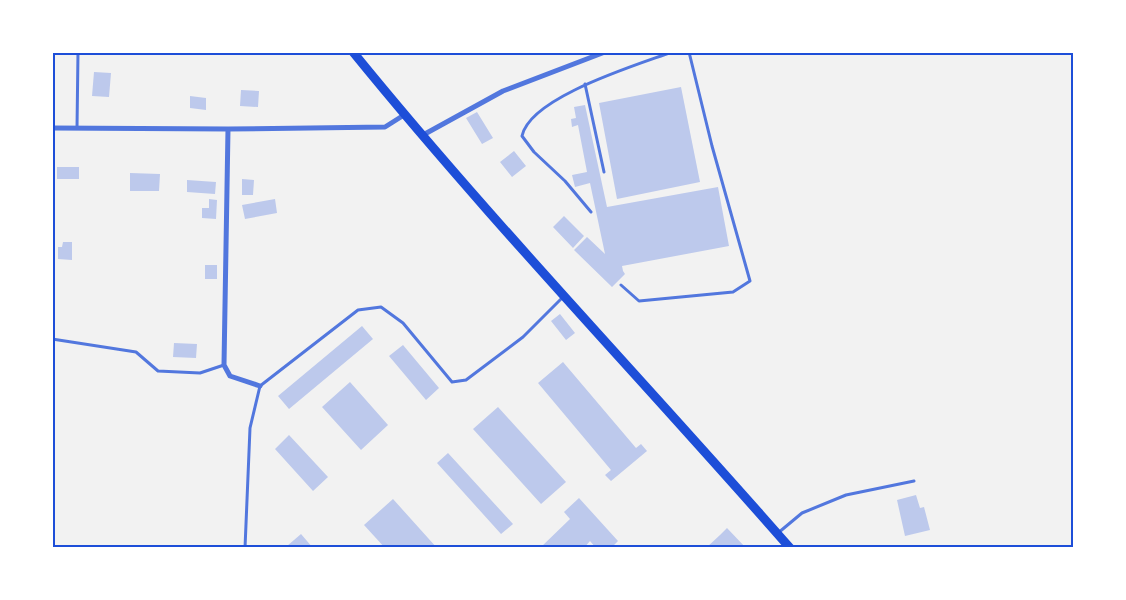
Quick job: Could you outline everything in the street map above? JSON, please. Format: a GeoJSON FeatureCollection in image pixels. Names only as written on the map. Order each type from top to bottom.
{"type":"FeatureCollection","features":[{"type":"Feature","properties":{"kind":"main road"},"geometry":{"type":"LineString","coordinates":[[353,52],[404,115],[790,548]]}},
{"type":"Feature","properties":{"kind":"street"},"geometry":{"type":"LineString","coordinates":[[423,135],[503,91],[605,52]]}},
{"type":"Feature","properties":{"kind":"street"},"geometry":{"type":"LineString","coordinates":[[52,128],[228,129],[385,127],[404,115]]}},
{"type":"Feature","properties":{"kind":"street"},"geometry":{"type":"LineString","coordinates":[[228,129],[224,365],[230,376],[260,386]]}},
{"type":"Feature","properties":{"kind":"lane"},"geometry":{"type":"LineString","coordinates":[[77,128],[78,52]]}},
{"type":"Feature","properties":{"kind":"lane"},"geometry":{"type":"LineString","coordinates":[[591,212],[565,181],[534,152],[522,136],[524,127],[550,103],[585,84],[672,52]]}},
{"type":"Feature","properties":{"kind":"lane"},"geometry":{"type":"LineString","coordinates":[[621,284],[640,301],[733,292],[750,281],[712,146],[689,52]]}},
{"type":"Feature","properties":{"kind":"lane"},"geometry":{"type":"LineString","coordinates":[[585,84],[604,172]]}},
{"type":"Feature","properties":{"kind":"lane"},"geometry":{"type":"LineString","coordinates":[[245,548],[250,428],[260,386],[358,310],[381,307],[403,323],[452,382],[466,380],[523,337],[564,296]]}},
{"type":"Feature","properties":{"kind":"lane"},"geometry":{"type":"LineString","coordinates":[[52,339],[136,352],[158,371],[200,373],[224,365]]}},
{"type":"Feature","properties":{"kind":"lane"},"geometry":{"type":"LineString","coordinates":[[777,533],[802,513],[846,495],[914,481]]}},
{"type":"Feature","properties":{"kind":"building"},"geometry":{"type":"Polygon","coordinates":[[[94,72],[111,73],[109,97],[92,96],[94,72]]]}},
{"type":"Feature","properties":{"kind":"building"},"geometry":{"type":"Polygon","coordinates":[[[681,87],[700,182],[617,199],[599,103],[681,87]]]}},
{"type":"Feature","properties":{"kind":"building"},"geometry":{"type":"Polygon","coordinates":[[[241,90],[259,91],[258,107],[240,106],[241,90]]]}},
{"type":"Feature","properties":{"kind":"building"},"geometry":{"type":"Polygon","coordinates":[[[190,96],[206,98],[206,110],[190,108],[190,96]]]}},
{"type":"Feature","properties":{"kind":"building"},"geometry":{"type":"Polygon","coordinates":[[[585,105],[607,207],[718,187],[729,246],[622,266],[625,274],[612,287],[574,250],[587,237],[605,254],[590,183],[575,187],[572,175],[587,172],[578,125],[572,127],[571,119],[576,118],[574,107],[585,105]]]}},
{"type":"Feature","properties":{"kind":"building"},"geometry":{"type":"Polygon","coordinates":[[[477,112],[493,138],[482,144],[466,118],[477,112]]]}},
{"type":"Feature","properties":{"kind":"building"},"geometry":{"type":"Polygon","coordinates":[[[514,151],[526,166],[512,177],[500,162],[514,151]]]}},
{"type":"Feature","properties":{"kind":"building"},"geometry":{"type":"Polygon","coordinates":[[[57,167],[79,167],[79,179],[57,179],[57,167]]]}},
{"type":"Feature","properties":{"kind":"building"},"geometry":{"type":"Polygon","coordinates":[[[130,173],[160,174],[159,191],[130,191],[130,173]]]}},
{"type":"Feature","properties":{"kind":"building"},"geometry":{"type":"Polygon","coordinates":[[[242,179],[254,180],[253,195],[242,195],[242,179]]]}},
{"type":"Feature","properties":{"kind":"building"},"geometry":{"type":"Polygon","coordinates":[[[187,180],[216,182],[215,194],[187,192],[187,180]]]}},
{"type":"Feature","properties":{"kind":"building"},"geometry":{"type":"Polygon","coordinates":[[[209,199],[217,200],[216,219],[202,218],[202,208],[209,208],[209,199]]]}},
{"type":"Feature","properties":{"kind":"building"},"geometry":{"type":"Polygon","coordinates":[[[275,199],[277,213],[245,219],[242,205],[275,199]]]}},
{"type":"Feature","properties":{"kind":"building"},"geometry":{"type":"Polygon","coordinates":[[[564,216],[584,236],[573,248],[553,227],[564,216]]]}},
{"type":"Feature","properties":{"kind":"building"},"geometry":{"type":"Polygon","coordinates":[[[63,242],[72,242],[72,260],[58,259],[58,247],[62,247],[63,242]]]}},
{"type":"Feature","properties":{"kind":"building"},"geometry":{"type":"Polygon","coordinates":[[[205,265],[217,265],[217,279],[205,279],[205,265]]]}},
{"type":"Feature","properties":{"kind":"building"},"geometry":{"type":"Polygon","coordinates":[[[560,314],[575,333],[566,340],[551,321],[560,314]]]}},
{"type":"Feature","properties":{"kind":"building"},"geometry":{"type":"Polygon","coordinates":[[[362,326],[373,339],[289,409],[278,396],[362,326]]]}},
{"type":"Feature","properties":{"kind":"building"},"geometry":{"type":"Polygon","coordinates":[[[174,343],[197,344],[196,358],[173,357],[174,343]]]}},
{"type":"Feature","properties":{"kind":"building"},"geometry":{"type":"Polygon","coordinates":[[[403,345],[439,388],[426,400],[389,356],[403,345]]]}},
{"type":"Feature","properties":{"kind":"building"},"geometry":{"type":"Polygon","coordinates":[[[563,362],[636,448],[641,444],[647,451],[611,481],[605,475],[611,470],[538,383],[563,362]]]}},
{"type":"Feature","properties":{"kind":"building"},"geometry":{"type":"Polygon","coordinates":[[[350,382],[388,425],[361,450],[322,407],[350,382]]]}},
{"type":"Feature","properties":{"kind":"building"},"geometry":{"type":"Polygon","coordinates":[[[498,407],[566,482],[541,504],[473,429],[498,407]]]}},
{"type":"Feature","properties":{"kind":"building"},"geometry":{"type":"Polygon","coordinates":[[[289,435],[328,477],[313,491],[275,449],[289,435]]]}},
{"type":"Feature","properties":{"kind":"building"},"geometry":{"type":"Polygon","coordinates":[[[448,453],[513,524],[501,534],[437,463],[448,453]]]}},
{"type":"Feature","properties":{"kind":"building"},"geometry":{"type":"Polygon","coordinates":[[[916,495],[920,508],[924,507],[930,530],[905,536],[897,500],[916,495]]]}},
{"type":"Feature","properties":{"kind":"building"},"geometry":{"type":"Polygon","coordinates":[[[579,498],[618,541],[611,548],[596,548],[590,541],[584,548],[540,548],[570,519],[564,512],[579,498]]]}},
{"type":"Feature","properties":{"kind":"building"},"geometry":{"type":"Polygon","coordinates":[[[393,499],[437,548],[385,548],[364,525],[393,499]]]}},
{"type":"Feature","properties":{"kind":"building"},"geometry":{"type":"Polygon","coordinates":[[[727,528],[746,548],[706,548],[720,535],[727,528]]]}},
{"type":"Feature","properties":{"kind":"building"},"geometry":{"type":"Polygon","coordinates":[[[301,534],[313,548],[289,548],[287,546],[301,534]]]}}]}
